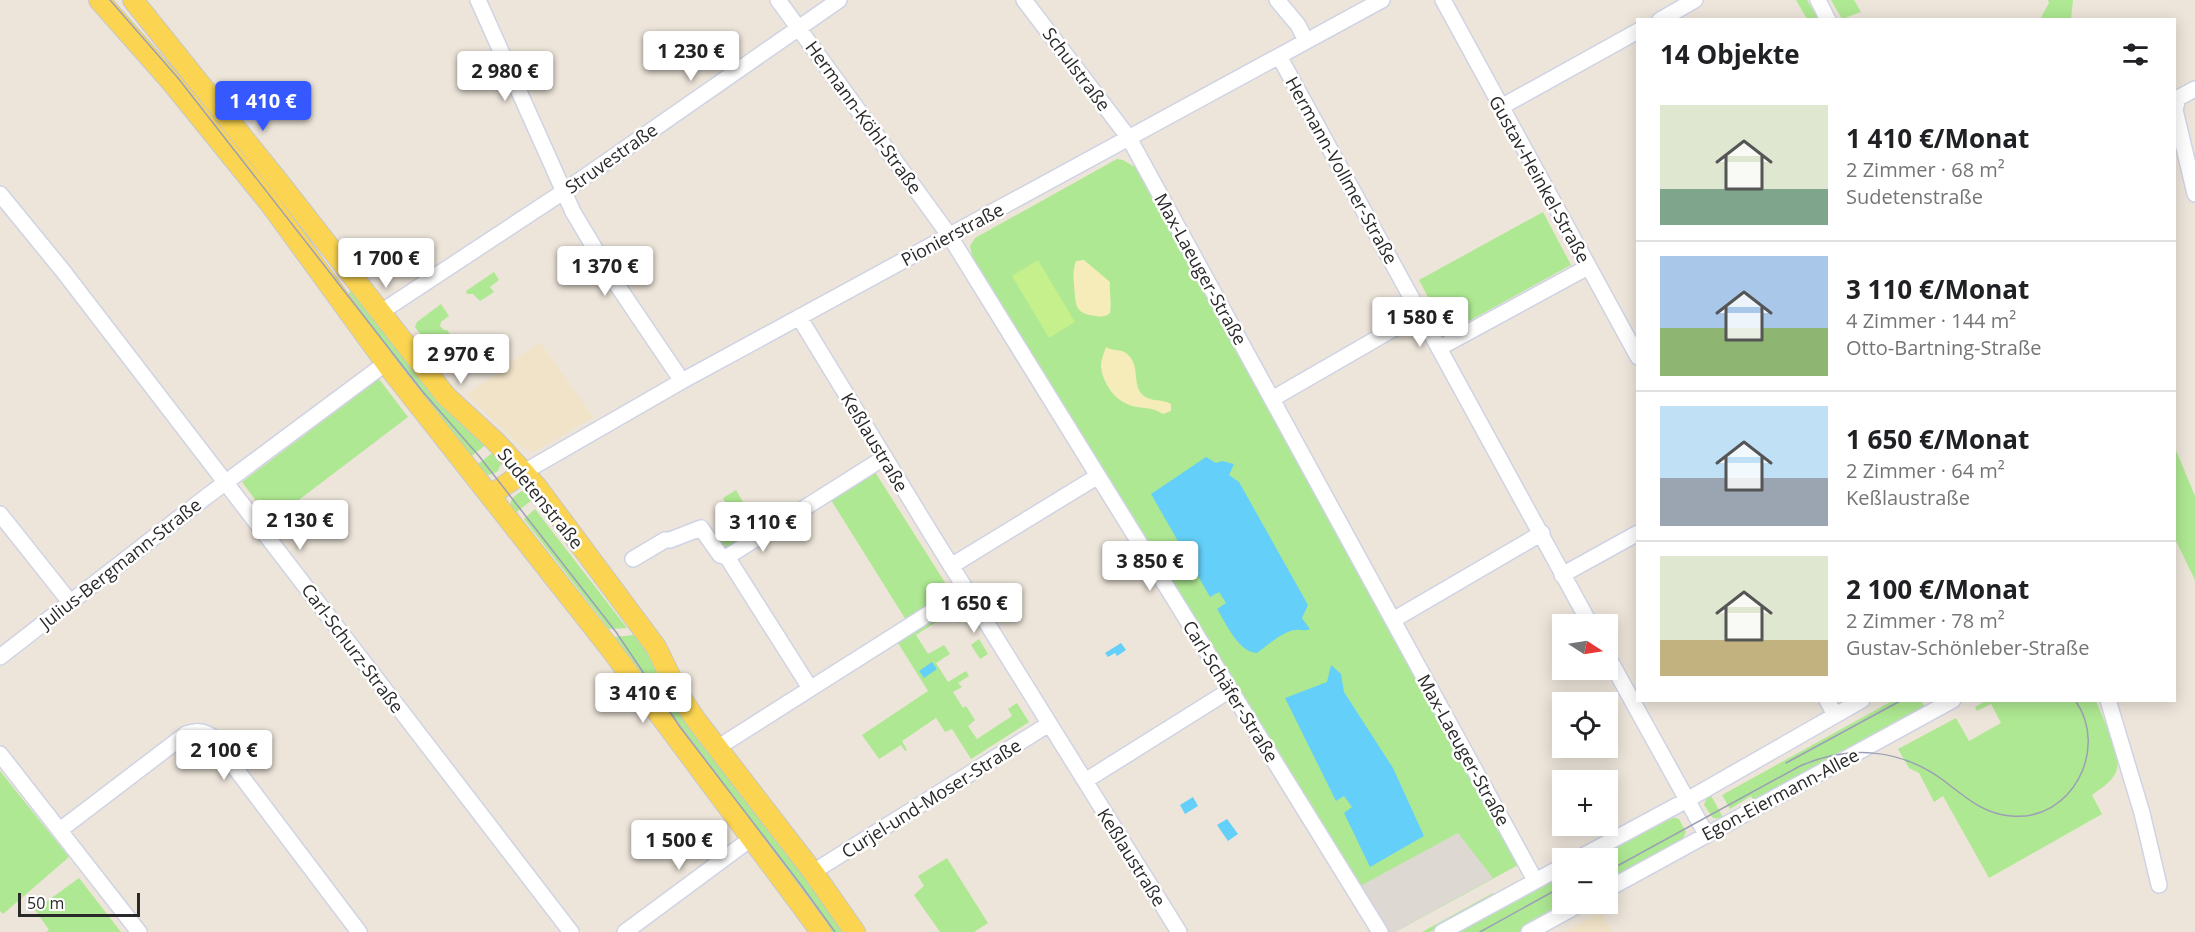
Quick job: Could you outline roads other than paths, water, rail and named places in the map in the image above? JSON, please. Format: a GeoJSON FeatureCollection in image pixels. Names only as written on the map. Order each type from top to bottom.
{"type":"FeatureCollection","features":[{"type":"Feature","properties":{"kind":"main road","name":"Sudetenstraße"},"geometry":{"type":"LineString","coordinates":[[99,0],[173,84],[271,205],[386,363],[491,495],[753,838],[821,932]]}},
{"type":"Feature","properties":{"kind":"main road","name":"Sudetenstraße"},"geometry":{"type":"LineString","coordinates":[[133,0],[190,69],[454,405],[496,442],[524,472],[656,647],[680,696],[717,748],[813,872],[855,932]]}},
{"type":"Feature","properties":{"kind":"main road"},"geometry":{"type":"LineString","coordinates":[[491,495],[524,472]]}},
{"type":"Feature","properties":{"kind":"street"},"geometry":{"type":"LineString","coordinates":[[478,0],[562,192],[613,279],[682,381]]}},
{"type":"Feature","properties":{"kind":"street","name":"Hermann-Köhl-Straße"},"geometry":{"type":"LineString","coordinates":[[778,0],[949,235]]}},
{"type":"Feature","properties":{"kind":"street","name":"Struvestraße"},"geometry":{"type":"LineString","coordinates":[[381,312],[562,192],[839,0]]}},
{"type":"Feature","properties":{"kind":"street","name":"Schulstraße"},"geometry":{"type":"LineString","coordinates":[[1024,0],[1129,138]]}},
{"type":"Feature","properties":{"kind":"street"},"geometry":{"type":"LineString","coordinates":[[1277,0],[1298,25],[1306,41]]}},
{"type":"Feature","properties":{"kind":"street","name":"Pionierstraße"},"geometry":{"type":"LineString","coordinates":[[524,472],[682,381],[1382,0]]}},
{"type":"Feature","properties":{"kind":"street","name":"Gustav-Heinkel-Straße"},"geometry":{"type":"LineString","coordinates":[[1443,0],[1588,267],[1633,338]]}},
{"type":"Feature","properties":{"kind":"street"},"geometry":{"type":"LineString","coordinates":[[1664,18],[1695,0]]}},
{"type":"Feature","properties":{"kind":"street"},"geometry":{"type":"LineString","coordinates":[[1818,0],[1827,18]]}},
{"type":"Feature","properties":{"kind":"street"},"geometry":{"type":"LineString","coordinates":[[1501,107],[1636,32]]}},
{"type":"Feature","properties":{"kind":"street","name":"Hermann-Vollmer-Straße"},"geometry":{"type":"LineString","coordinates":[[1279,56],[1584,614]]}},
{"type":"Feature","properties":{"kind":"street"},"geometry":{"type":"LineString","coordinates":[[2176,106],[2178,98],[2191,90]]}},
{"type":"Feature","properties":{"kind":"street"},"geometry":{"type":"LineString","coordinates":[[2176,114],[2195,194]]}},
{"type":"Feature","properties":{"kind":"street","name":"Max-Laeuger-Straße"},"geometry":{"type":"LineString","coordinates":[[1129,138],[1535,880]]}},
{"type":"Feature","properties":{"kind":"street","name":"Carl-Schurz-Straße"},"geometry":{"type":"LineString","coordinates":[[0,194],[63,272],[571,932]]}},
{"type":"Feature","properties":{"kind":"street","name":"Carl-Schäfer-Straße"},"geometry":{"type":"LineString","coordinates":[[949,235],[1380,932]]}},
{"type":"Feature","properties":{"kind":"street"},"geometry":{"type":"LineString","coordinates":[[1439,348],[1588,267]]}},
{"type":"Feature","properties":{"kind":"street"},"geometry":{"type":"LineString","coordinates":[[1272,399],[1421,313]]}},
{"type":"Feature","properties":{"kind":"street","name":"Keßlaustraße"},"geometry":{"type":"LineString","coordinates":[[799,317],[1179,932]]}},
{"type":"Feature","properties":{"kind":"street","name":"Julius-Bergmann-Straße"},"geometry":{"type":"LineString","coordinates":[[0,657],[386,363]]}},
{"type":"Feature","properties":{"kind":"street"},"geometry":{"type":"LineString","coordinates":[[727,557],[885,457]]}},
{"type":"Feature","properties":{"kind":"street"},"geometry":{"type":"LineString","coordinates":[[951,566],[1098,476]]}},
{"type":"Feature","properties":{"kind":"street"},"geometry":{"type":"LineString","coordinates":[[0,514],[70,602]]}},
{"type":"Feature","properties":{"kind":"street"},"geometry":{"type":"LineString","coordinates":[[633,559],[665,540],[701,528],[720,555],[727,557],[810,688]]}},
{"type":"Feature","properties":{"kind":"street"},"geometry":{"type":"LineString","coordinates":[[1393,620],[1542,533]]}},
{"type":"Feature","properties":{"kind":"street"},"geometry":{"type":"LineString","coordinates":[[1563,575],[1636,534]]}},
{"type":"Feature","properties":{"kind":"street"},"geometry":{"type":"LineString","coordinates":[[717,748],[966,590]]}},
{"type":"Feature","properties":{"kind":"street"},"geometry":{"type":"LineString","coordinates":[[1618,675],[1706,834]]}},
{"type":"Feature","properties":{"kind":"street"},"geometry":{"type":"LineString","coordinates":[[1085,781],[1230,690]]}},
{"type":"Feature","properties":{"kind":"street"},"geometry":{"type":"LineString","coordinates":[[1828,702],[1835,715]]}},
{"type":"Feature","properties":{"kind":"street"},"geometry":{"type":"LineString","coordinates":[[1598,848],[1858,702]]}},
{"type":"Feature","properties":{"kind":"street","name":"Egon-Eiermann-Allee"},"geometry":{"type":"LineString","coordinates":[[1618,883],[1949,702]]}},
{"type":"Feature","properties":{"kind":"street"},"geometry":{"type":"LineString","coordinates":[[2109,702],[2142,813],[2159,885]]}},
{"type":"Feature","properties":{"kind":"street","name":"Curjel-und-Moser-Straße"},"geometry":{"type":"LineString","coordinates":[[813,872],[1049,724]]}},
{"type":"Feature","properties":{"kind":"street"},"geometry":{"type":"LineString","coordinates":[[60,830],[186,735],[195,731],[204,732],[210,736],[359,932]]}},
{"type":"Feature","properties":{"kind":"street"},"geometry":{"type":"LineString","coordinates":[[0,754],[139,932]]}},
{"type":"Feature","properties":{"kind":"street"},"geometry":{"type":"LineString","coordinates":[[625,932],[753,838]]}},
{"type":"Feature","properties":{"kind":"street"},"geometry":{"type":"LineString","coordinates":[[1442,932],[1552,872]]}},
{"type":"Feature","properties":{"kind":"street"},"geometry":{"type":"LineString","coordinates":[[1529,932],[1562,914]]}},
{"type":"Feature","properties":{"kind":"water"},"geometry":{"type":"Polygon","coordinates":[[[1206,457],[1216,463],[1222,461],[1234,464],[1229,475],[1239,482],[1308,605],[1302,618],[1310,629],[1285,633],[1257,653],[1244,648],[1233,636],[1217,609],[1226,603],[1219,592],[1210,597],[1151,494],[1206,457]]]}},
{"type":"Feature","properties":{"kind":"water"},"geometry":{"type":"Polygon","coordinates":[[[1121,643],[1126,650],[1117,656],[1115,653],[1108,657],[1105,653],[1121,643]]]}},
{"type":"Feature","properties":{"kind":"water"},"geometry":{"type":"Polygon","coordinates":[[[932,662],[937,669],[924,678],[919,671],[932,662]]]}},
{"type":"Feature","properties":{"kind":"water"},"geometry":{"type":"Polygon","coordinates":[[[1331,665],[1341,674],[1344,692],[1393,768],[1424,836],[1370,867],[1344,813],[1352,807],[1344,796],[1336,801],[1285,698],[1327,682],[1331,665]]]}},
{"type":"Feature","properties":{"kind":"water"},"geometry":{"type":"Polygon","coordinates":[[[1193,797],[1198,806],[1185,814],[1180,805],[1193,797]]]}},
{"type":"Feature","properties":{"kind":"water"},"geometry":{"type":"Polygon","coordinates":[[[1227,819],[1238,834],[1228,841],[1217,825],[1227,819]]]}},
{"type":"Feature","properties":{"kind":"tram line"},"geometry":{"type":"LineString","coordinates":[[110,0],[178,78],[423,392],[479,456],[616,632],[680,727],[835,932]]}},
{"type":"Feature","properties":{"kind":"tram line"},"geometry":{"type":"LineString","coordinates":[[1786,763],[1898,702]]}},
{"type":"Feature","properties":{"kind":"tram line"},"geometry":{"type":"LineString","coordinates":[[1618,866],[1800,766],[1837,755],[1873,753],[1909,761],[1926,769],[1966,798],[1992,812],[2011,816],[2032,815],[2051,807],[2067,795],[2079,779],[2086,760],[2088,740],[2085,719],[2076,702]]}},
{"type":"Feature","properties":{"kind":"tram line"},"geometry":{"type":"LineString","coordinates":[[1480,932],[1552,892]]}}]}
